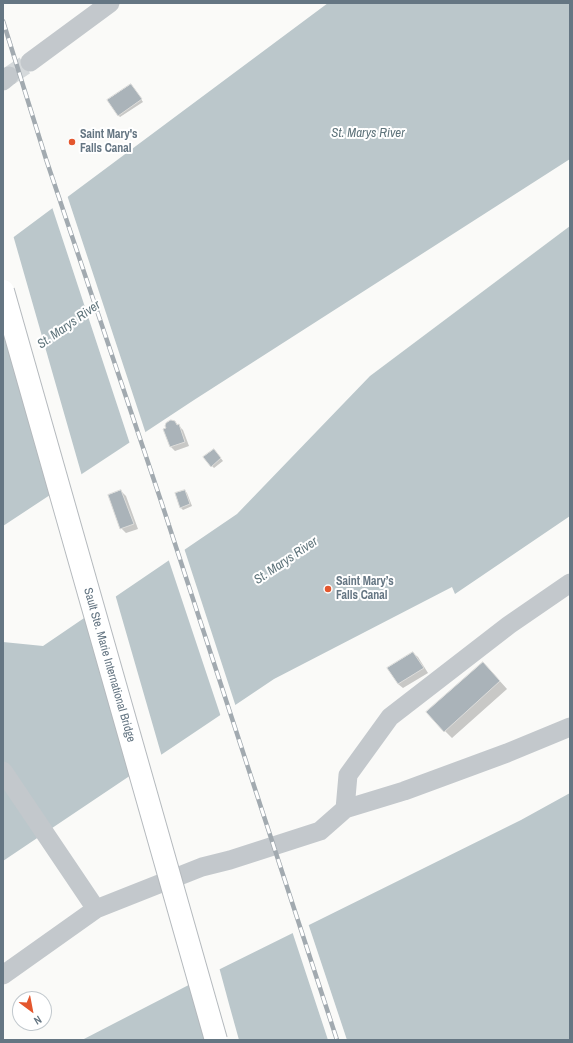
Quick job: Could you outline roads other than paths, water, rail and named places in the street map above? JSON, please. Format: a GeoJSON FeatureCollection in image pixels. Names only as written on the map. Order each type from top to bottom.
{"type":"FeatureCollection","features":[{"type":"Feature","properties":{"kind":"highway","name":"Sault Ste. Marie International Bridge"},"geometry":{"type":"LineString","coordinates":[[3,291],[216,1040]]}},
{"type":"Feature","properties":{"kind":"street"},"geometry":{"type":"LineString","coordinates":[[30,62],[110,3]]}},
{"type":"Feature","properties":{"kind":"street"},"geometry":{"type":"LineString","coordinates":[[345,809],[348,775],[390,718],[509,626],[570,583]]}},
{"type":"Feature","properties":{"kind":"street"},"geometry":{"type":"LineString","coordinates":[[3,974],[96,909],[202,867],[230,860],[320,831],[345,809],[404,791],[470,767],[570,727]]}},
{"type":"Feature","properties":{"kind":"street"},"geometry":{"type":"LineString","coordinates":[[3,771],[96,909]]}},
{"type":"Feature","properties":{"kind":"water","name":"St. Marys River"},"geometry":{"type":"Polygon","coordinates":[[[328,3],[570,3],[570,159],[194,400],[3,526],[3,245],[328,3]]]}},
{"type":"Feature","properties":{"kind":"water","name":"St. Marys River"},"geometry":{"type":"Polygon","coordinates":[[[570,226],[570,516],[455,594],[452,587],[274,679],[3,861],[3,642],[43,646],[237,514],[370,376],[570,226]]]}},
{"type":"Feature","properties":{"kind":"water"},"geometry":{"type":"Polygon","coordinates":[[[570,793],[570,1040],[82,1040],[210,974],[521,820],[570,793]]]}},
{"type":"Feature","properties":{"kind":"tunnel"},"geometry":{"type":"LineString","coordinates":[[9,76],[30,62]]}},
{"type":"Feature","properties":{"kind":"railway"},"geometry":{"type":"LineString","coordinates":[[3,21],[46,159],[161,501],[337,1040]]}},
{"type":"Feature","properties":{"kind":"place","name":"Saint Mary's Falls Canal"},"geometry":{"type":"Point","coordinates":[72,142]}},
{"type":"Feature","properties":{"kind":"place","name":"Saint Mary’s Falls Canal"},"geometry":{"type":"Point","coordinates":[328,589]}}]}
